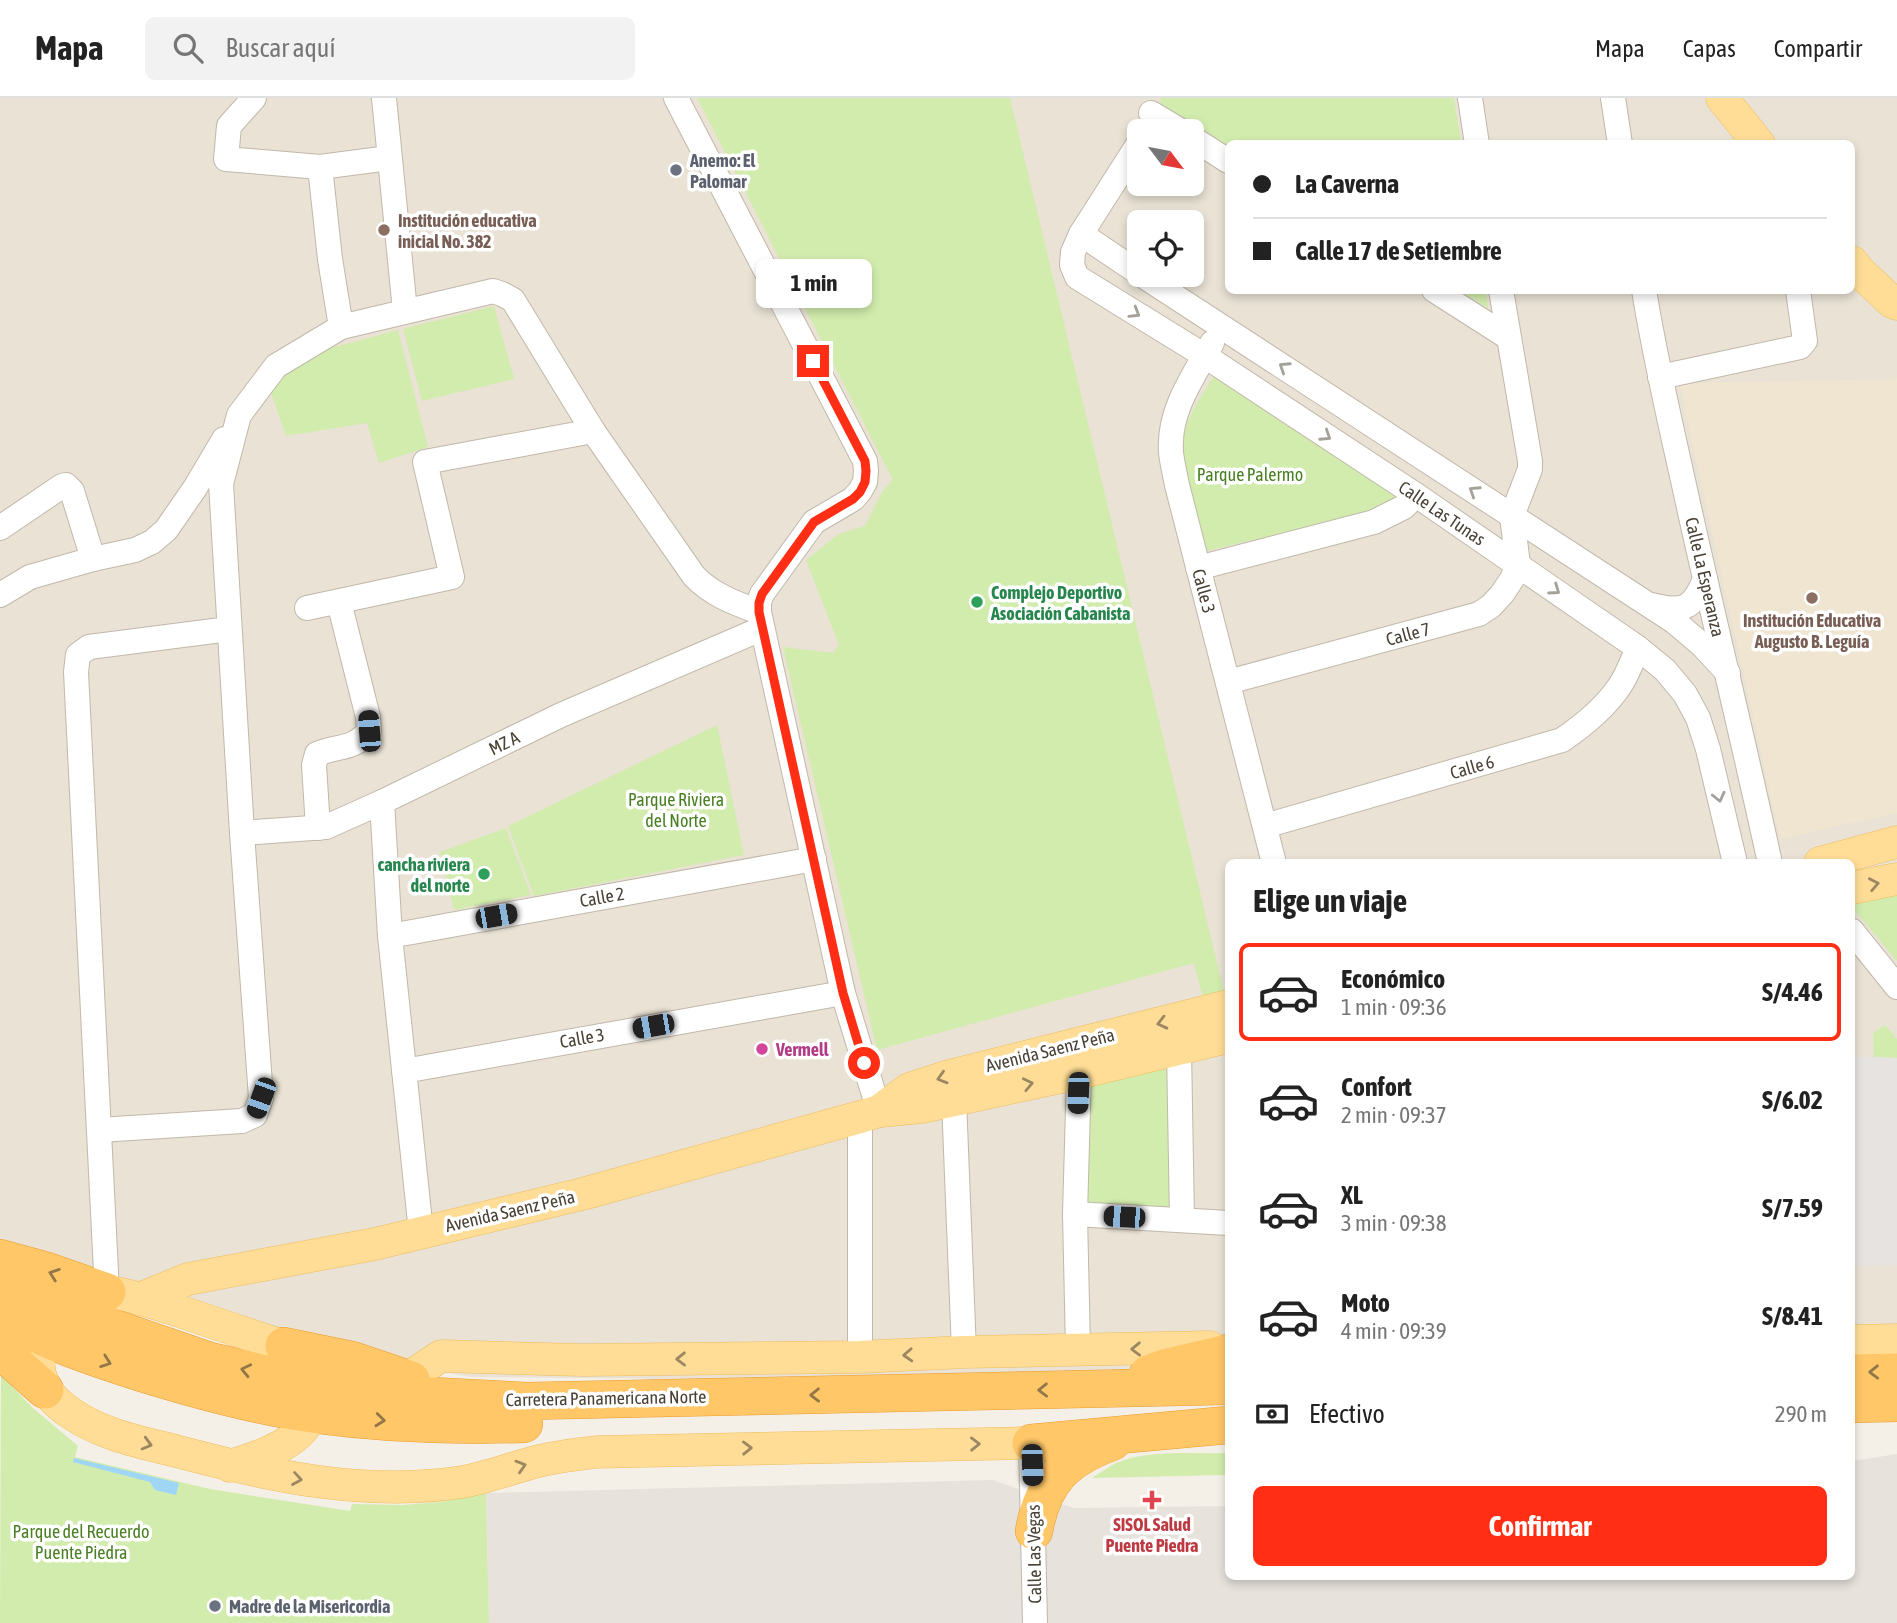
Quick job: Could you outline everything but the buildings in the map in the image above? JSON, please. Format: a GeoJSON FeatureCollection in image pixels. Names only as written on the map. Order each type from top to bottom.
{"type":"FeatureCollection","features":[{"type":"Feature","properties":{"kind":"highway"},"geometry":{"type":"LineString","coordinates":[[0,1258],[142,1297]]}},
{"type":"Feature","properties":{"kind":"highway","name":"Carretera Panamericana Norte"},"geometry":{"type":"LineString","coordinates":[[0,1285],[108,1363],[197,1390],[312,1398],[393,1394],[527,1401],[1225,1386]]}},
{"type":"Feature","properties":{"kind":"highway","name":"Carretera Panamericana Norte"},"geometry":{"type":"LineString","coordinates":[[0,1316],[52,1323]]}},
{"type":"Feature","properties":{"kind":"highway"},"geometry":{"type":"LineString","coordinates":[[284,1346],[352,1360],[464,1399]]}},
{"type":"Feature","properties":{"kind":"highway"},"geometry":{"type":"LineString","coordinates":[[0,1350],[45,1390]]}},
{"type":"Feature","properties":{"kind":"highway"},"geometry":{"type":"LineString","coordinates":[[1111,1388],[1164,1368],[1225,1354]]}},
{"type":"Feature","properties":{"kind":"highway"},"geometry":{"type":"LineString","coordinates":[[1855,1373],[1897,1372]]}},
{"type":"Feature","properties":{"kind":"highway","name":"Carretera Panamericana Norte"},"geometry":{"type":"LineString","coordinates":[[312,1398],[394,1422],[467,1425],[1225,1410]]}},
{"type":"Feature","properties":{"kind":"highway"},"geometry":{"type":"LineString","coordinates":[[1855,1404],[1897,1403]]}},
{"type":"Feature","properties":{"kind":"highway"},"geometry":{"type":"LineString","coordinates":[[1031,1443],[1225,1425]]}},
{"type":"Feature","properties":{"kind":"highway"},"geometry":{"type":"LineString","coordinates":[[1034,1531],[1042,1499],[1067,1467],[1092,1451],[1137,1434]]}},
{"type":"Feature","properties":{"kind":"main road"},"geometry":{"type":"LineString","coordinates":[[1722,98],[1756,140]]}},
{"type":"Feature","properties":{"kind":"main road"},"geometry":{"type":"LineString","coordinates":[[1855,266],[1897,304]]}},
{"type":"Feature","properties":{"kind":"main road"},"geometry":{"type":"LineString","coordinates":[[1835,859],[1897,842]]}},
{"type":"Feature","properties":{"kind":"main road"},"geometry":{"type":"LineString","coordinates":[[1855,887],[1897,879]]}},
{"type":"Feature","properties":{"kind":"main road","name":"Avenida Saenz Peña"},"geometry":{"type":"LineString","coordinates":[[869,1114],[909,1088],[1225,1007]]}},
{"type":"Feature","properties":{"kind":"main road","name":"Avenida Saenz Peña"},"geometry":{"type":"LineString","coordinates":[[52,1323],[75,1300],[90,1294],[142,1297],[188,1279],[375,1244],[586,1193],[869,1114],[954,1100],[1225,1038]]}},
{"type":"Feature","properties":{"kind":"main road"},"geometry":{"type":"LineString","coordinates":[[142,1297],[284,1346],[303,1360],[311,1374],[312,1398],[306,1424],[298,1434],[267,1454],[230,1466]]}},
{"type":"Feature","properties":{"kind":"main road"},"geometry":{"type":"LineString","coordinates":[[52,1323],[39,1353],[39,1372],[45,1390],[72,1415],[103,1430],[230,1466],[336,1485],[391,1488],[463,1481],[539,1461],[596,1452],[1031,1443]]}},
{"type":"Feature","properties":{"kind":"main road"},"geometry":{"type":"LineString","coordinates":[[1855,1340],[1897,1340]]}},
{"type":"Feature","properties":{"kind":"main road"},"geometry":{"type":"LineString","coordinates":[[406,1379],[442,1356],[582,1360],[860,1357],[1225,1346]]}},
{"type":"Feature","properties":{"kind":"street"},"geometry":{"type":"LineString","coordinates":[[254,98],[229,126],[226,159],[320,167],[389,158]]}},
{"type":"Feature","properties":{"kind":"street"},"geometry":{"type":"LineString","coordinates":[[384,98],[405,312]]}},
{"type":"Feature","properties":{"kind":"street"},"geometry":{"type":"LineString","coordinates":[[676,98],[865,461],[865,482],[860,492],[814,522],[762,594],[759,603],[760,620],[869,1114],[860,1357]]}},
{"type":"Feature","properties":{"kind":"street"},"geometry":{"type":"LineString","coordinates":[[1470,98],[1477,140]]}},
{"type":"Feature","properties":{"kind":"street"},"geometry":{"type":"LineString","coordinates":[[1613,98],[1619,140]]}},
{"type":"Feature","properties":{"kind":"street"},"geometry":{"type":"LineString","coordinates":[[1204,146],[1225,159]]}},
{"type":"Feature","properties":{"kind":"street","name":"Calle Las Tunas"},"geometry":{"type":"LineString","coordinates":[[1127,162],[1080,234],[1073,252],[1072,265],[1077,277],[1205,355],[1416,495],[1638,648],[1665,670],[1685,694],[1698,718],[1734,859]]}},
{"type":"Feature","properties":{"kind":"street"},"geometry":{"type":"LineString","coordinates":[[320,167],[330,260],[341,327]]}},
{"type":"Feature","properties":{"kind":"street","name":"Calle Las Tunas"},"geometry":{"type":"LineString","coordinates":[[1080,234],[1127,265]]}},
{"type":"Feature","properties":{"kind":"street","name":"Calle Las Tunas"},"geometry":{"type":"LineString","coordinates":[[1161,287],[1675,622],[1702,645],[1728,673]]}},
{"type":"Feature","properties":{"kind":"street"},"geometry":{"type":"LineString","coordinates":[[0,595],[30,577],[135,550],[152,542],[166,530],[239,415],[276,366],[341,327],[493,291],[513,300],[593,431],[694,576],[715,593],[760,620]]}},
{"type":"Feature","properties":{"kind":"street"},"geometry":{"type":"LineString","coordinates":[[1440,294],[1509,338]]}},
{"type":"Feature","properties":{"kind":"street"},"geometry":{"type":"LineString","coordinates":[[1502,294],[1530,461],[1530,469],[1512,516],[1518,565]]}},
{"type":"Feature","properties":{"kind":"street","name":"Calle La Esperanza"},"geometry":{"type":"LineString","coordinates":[[1645,294],[1660,377],[1769,859]]}},
{"type":"Feature","properties":{"kind":"street"},"geometry":{"type":"LineString","coordinates":[[1660,377],[1800,347],[1805,341],[1799,294]]}},
{"type":"Feature","properties":{"kind":"street","name":"Calle 3"},"geometry":{"type":"LineString","coordinates":[[1222,327],[1185,389],[1174,417],[1171,449],[1177,485],[1273,859]]}},
{"type":"Feature","properties":{"kind":"street"},"geometry":{"type":"LineString","coordinates":[[99,1130],[242,1121],[255,1115],[261,1098],[221,484],[239,415]]}},
{"type":"Feature","properties":{"kind":"street"},"geometry":{"type":"LineString","coordinates":[[307,608],[452,577],[425,462],[593,431]]}},
{"type":"Feature","properties":{"kind":"street"},"geometry":{"type":"LineString","coordinates":[[0,528],[66,485],[72,491],[93,559]]}},
{"type":"Feature","properties":{"kind":"street"},"geometry":{"type":"LineString","coordinates":[[1198,568],[1374,522],[1404,508],[1416,495]]}},
{"type":"Feature","properties":{"kind":"street","name":"Calle 7"},"geometry":{"type":"LineString","coordinates":[[1228,682],[1479,614],[1503,594],[1518,565]]}},
{"type":"Feature","properties":{"kind":"street"},"geometry":{"type":"LineString","coordinates":[[1644,603],[1677,609],[1690,604],[1698,596],[1705,579]]}},
{"type":"Feature","properties":{"kind":"street"},"geometry":{"type":"LineString","coordinates":[[318,828],[314,765],[317,754],[360,741],[369,731],[368,717],[339,602]]}},
{"type":"Feature","properties":{"kind":"street","name":"MZ A"},"geometry":{"type":"LineString","coordinates":[[242,833],[326,827],[760,620]]}},
{"type":"Feature","properties":{"kind":"street"},"geometry":{"type":"LineString","coordinates":[[142,1297],[99,1130],[77,685],[78,655],[89,647],[229,629]]}},
{"type":"Feature","properties":{"kind":"street","name":"Calle 6"},"geometry":{"type":"LineString","coordinates":[[1265,826],[1562,740],[1602,708],[1620,686],[1638,648]]}},
{"type":"Feature","properties":{"kind":"street"},"geometry":{"type":"LineString","coordinates":[[1708,749],[1743,740]]}},
{"type":"Feature","properties":{"kind":"street"},"geometry":{"type":"LineString","coordinates":[[382,802],[390,936],[421,1232]]}},
{"type":"Feature","properties":{"kind":"street","name":"Calle 2"},"geometry":{"type":"LineString","coordinates":[[390,936],[814,859]]}},
{"type":"Feature","properties":{"kind":"street"},"geometry":{"type":"LineString","coordinates":[[1855,935],[1897,987]]}},
{"type":"Feature","properties":{"kind":"street","name":"Calle 3"},"geometry":{"type":"LineString","coordinates":[[404,1071],[843,993]]}},
{"type":"Feature","properties":{"kind":"street"},"geometry":{"type":"LineString","coordinates":[[1179,1049],[1182,1220]]}},
{"type":"Feature","properties":{"kind":"street"},"geometry":{"type":"LineString","coordinates":[[1078,1349],[1075,1214],[1079,1073]]}},
{"type":"Feature","properties":{"kind":"street"},"geometry":{"type":"LineString","coordinates":[[954,1100],[964,1352]]}},
{"type":"Feature","properties":{"kind":"street"},"geometry":{"type":"LineString","coordinates":[[1075,1214],[1225,1223]]}},
{"type":"Feature","properties":{"kind":"street","name":"Calle Las Vegas"},"geometry":{"type":"LineString","coordinates":[[1031,1443],[1035,1623]]}},
{"type":"Feature","properties":{"kind":"shaded area"},"geometry":{"type":"Polygon","coordinates":[[[0,98],[1897,98],[1897,1351],[1855,1352],[1855,859],[1225,859],[1225,1363],[1109,1372],[801,1380],[471,1377],[185,1325],[0,1253],[0,98]]]}},
{"type":"Feature","properties":{"kind":"shaded area","name":"Institución Educativa Augusto B. Leguía"},"geometry":{"type":"Polygon","coordinates":[[[1897,379],[1897,813],[1780,839],[1679,383],[1897,379]]]}},
{"type":"Feature","properties":{"kind":"shaded area"},"geometry":{"type":"Polygon","coordinates":[[[1855,1058],[1897,1058],[1897,1265],[1855,1266],[1855,1058]]]}},
{"type":"Feature","properties":{"kind":"shaded area"},"geometry":{"type":"Polygon","coordinates":[[[1897,1454],[1897,1623],[489,1623],[486,1493],[993,1480],[1074,1508],[1225,1506],[1225,1580],[1855,1580],[1855,1461],[1897,1454]]]}},
{"type":"Feature","properties":{"kind":"green space","name":"Complejo Deportivo Asociación Cabanista"},"geometry":{"type":"Polygon","coordinates":[[[697,98],[1010,98],[1224,992],[1203,998],[1194,963],[877,1050],[783,647],[833,653],[839,645],[806,560],[839,534],[865,526],[882,492],[893,480],[697,98]]]}},
{"type":"Feature","properties":{"kind":"green space"},"geometry":{"type":"Polygon","coordinates":[[[1161,98],[1454,98],[1461,140],[1225,140],[1225,148],[1204,135],[1204,119],[1178,119],[1160,108],[1161,98]]]}},
{"type":"Feature","properties":{"kind":"green space"},"geometry":{"type":"Polygon","coordinates":[[[1465,294],[1486,294],[1488,308],[1465,294]]]}},
{"type":"Feature","properties":{"kind":"green space"},"geometry":{"type":"Polygon","coordinates":[[[494,306],[514,379],[422,401],[403,329],[494,306]]]}},
{"type":"Feature","properties":{"kind":"green space"},"geometry":{"type":"Polygon","coordinates":[[[398,330],[428,447],[379,463],[367,423],[286,436],[270,390],[309,354],[398,330]]]}},
{"type":"Feature","properties":{"kind":"green space","name":"Parque Palermo"},"geometry":{"type":"Polygon","coordinates":[[[1216,373],[1400,495],[1388,508],[1202,552],[1184,481],[1181,453],[1184,432],[1191,414],[1216,373]]]}},
{"type":"Feature","properties":{"kind":"green space","name":"Parque Riviera del Norte"},"geometry":{"type":"Polygon","coordinates":[[[717,725],[744,855],[534,896],[508,826],[717,725]]]}},
{"type":"Feature","properties":{"kind":"green space","name":"cancha riviera del norte"},"geometry":{"type":"Polygon","coordinates":[[[506,828],[531,895],[454,910],[440,852],[506,828]]]}},
{"type":"Feature","properties":{"kind":"green space"},"geometry":{"type":"Polygon","coordinates":[[[1897,883],[1897,961],[1855,911],[1855,892],[1897,883]]]}},
{"type":"Feature","properties":{"kind":"green space"},"geometry":{"type":"Polygon","coordinates":[[[1885,1025],[1897,1039],[1897,1058],[1874,1057],[1873,1033],[1885,1025]]]}},
{"type":"Feature","properties":{"kind":"green space"},"geometry":{"type":"Polygon","coordinates":[[[1179,1041],[1184,1226],[1080,1223],[1077,1063],[1179,1041]]]}},
{"type":"Feature","properties":{"kind":"green space","name":"Parque del Recuerdo Puente Piedra"},"geometry":{"type":"Polygon","coordinates":[[[1,1375],[33,1408],[78,1446],[75,1457],[210,1489],[350,1511],[352,1504],[402,1505],[440,1502],[486,1493],[489,1623],[0,1623],[1,1375]]]}},
{"type":"Feature","properties":{"kind":"green space"},"geometry":{"type":"Polygon","coordinates":[[[1171,1453],[1225,1453],[1225,1475],[1092,1478],[1128,1459],[1171,1453]]]}},
{"type":"Feature","properties":{"kind":"water"},"geometry":{"type":"Polygon","coordinates":[[[74,1458],[179,1483],[176,1495],[155,1490],[150,1482],[73,1462],[74,1458]]]}},
{"type":"Feature","properties":{"kind":"place","name":"Anemo: El Palomar"},"geometry":{"type":"Point","coordinates":[676,170]}},
{"type":"Feature","properties":{"kind":"place","name":"Institución educativa inicial No. 382"},"geometry":{"type":"Point","coordinates":[384,230]}},
{"type":"Feature","properties":{"kind":"place","name":"Institución Educativa Augusto B. Leguía"},"geometry":{"type":"Point","coordinates":[1812,598]}},
{"type":"Feature","properties":{"kind":"place","name":"Complejo Deportivo Asociación Cabanista"},"geometry":{"type":"Point","coordinates":[977,602]}},
{"type":"Feature","properties":{"kind":"place","name":"cancha riviera del norte"},"geometry":{"type":"Point","coordinates":[484,874]}},
{"type":"Feature","properties":{"kind":"place","name":"Vermell"},"geometry":{"type":"Point","coordinates":[762,1049]}},
{"type":"Feature","properties":{"kind":"place","name":"SISOL Salud Puente Piedra"},"geometry":{"type":"Point","coordinates":[1152,1500]}},
{"type":"Feature","properties":{"kind":"place","name":"Madre de la Misericordia"},"geometry":{"type":"Point","coordinates":[215,1606]}},
{"type":"Feature","properties":{"kind":"route"},"geometry":{"type":"LineString","coordinates":[[813,361],[865,461],[865,482],[853,499],[814,522],[762,594],[759,612],[843,993],[864,1063]]}}]}
